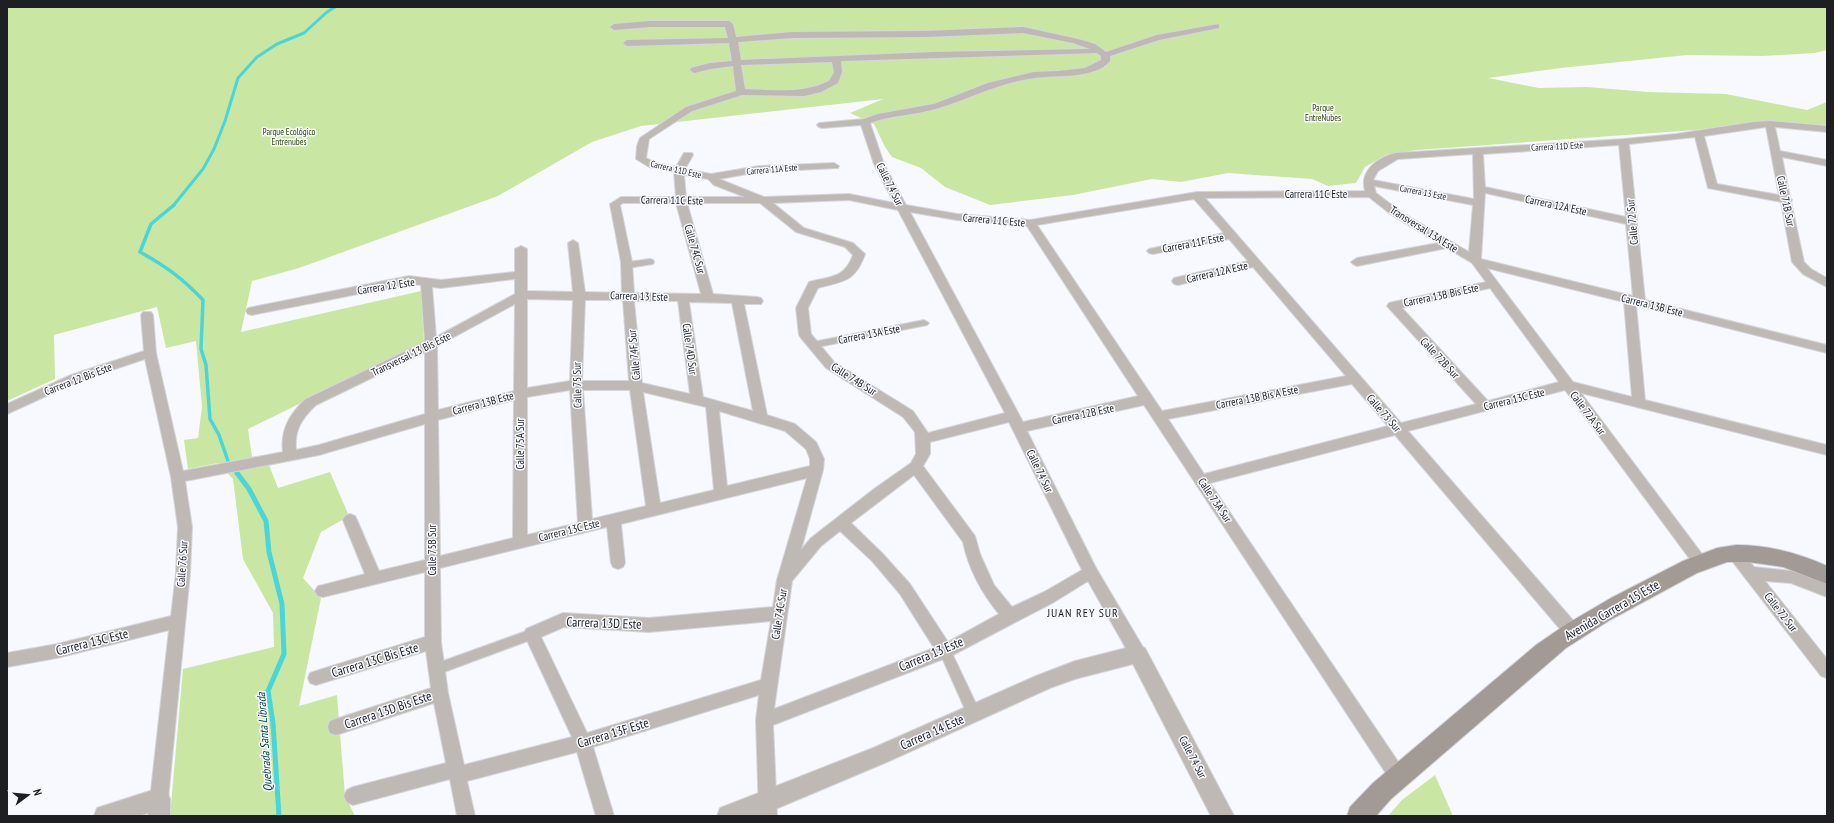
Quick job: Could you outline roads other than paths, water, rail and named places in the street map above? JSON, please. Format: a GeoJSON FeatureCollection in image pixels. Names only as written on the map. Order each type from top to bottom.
{"type":"FeatureCollection","features":[{"type":"Feature","properties":{"kind":"main road","name":"Avenida Carrera 15 Este"},"geometry":{"type":"LineString","coordinates":[[1359,816],[1369,804],[1534,661],[1572,632],[1619,603],[1700,562],[1734,553],[1760,554],[1782,558],[1827,575]]}},
{"type":"Feature","properties":{"kind":"street"},"geometry":{"type":"LineString","coordinates":[[614,27],[650,24],[729,24],[741,92],[804,93],[818,90],[833,83],[838,72],[836,60]]}},
{"type":"Feature","properties":{"kind":"street"},"geometry":{"type":"LineString","coordinates":[[627,43],[706,42],[792,35],[929,45],[1101,53],[1157,38],[1216,26]]}},
{"type":"Feature","properties":{"kind":"street"},"geometry":{"type":"LineString","coordinates":[[694,70],[710,66],[736,63],[836,60],[1022,30],[1092,46],[1101,53],[1106,61],[1102,65],[1087,70],[1059,74],[1034,75],[988,86],[936,106],[878,117],[865,122],[822,125]]}},
{"type":"Feature","properties":{"kind":"street","name":"Carrera 11D Este"},"geometry":{"type":"LineString","coordinates":[[711,177],[654,165],[641,159],[642,146],[645,138],[688,109],[741,92]]}},
{"type":"Feature","properties":{"kind":"street","name":"Calle 74 Sur"},"geometry":{"type":"LineString","coordinates":[[865,122],[879,164],[1016,422],[1090,572],[1138,654],[1224,816]]}},
{"type":"Feature","properties":{"kind":"street","name":"Carrera 11D Este"},"geometry":{"type":"LineString","coordinates":[[1368,182],[1370,174],[1385,161],[1396,156],[1624,142],[1770,124],[1827,129]]}},
{"type":"Feature","properties":{"kind":"street","name":"Calle 71B Sur"},"geometry":{"type":"LineString","coordinates":[[1770,124],[1787,200],[1798,262],[1809,274],[1827,283]]}},
{"type":"Feature","properties":{"kind":"street"},"geometry":{"type":"LineString","coordinates":[[1699,133],[1712,186],[1787,200]]}},
{"type":"Feature","properties":{"kind":"street","name":"Calle 72 Sur"},"geometry":{"type":"LineString","coordinates":[[1624,142],[1632,222],[1639,404]]}},
{"type":"Feature","properties":{"kind":"street"},"geometry":{"type":"LineString","coordinates":[[1475,261],[1480,189],[1478,150]]}},
{"type":"Feature","properties":{"kind":"street"},"geometry":{"type":"LineString","coordinates":[[1776,153],[1827,163]]}},
{"type":"Feature","properties":{"kind":"street"},"geometry":{"type":"LineString","coordinates":[[679,170],[688,155]]}},
{"type":"Feature","properties":{"kind":"street","name":"Carrera 11A Este"},"geometry":{"type":"LineString","coordinates":[[711,177],[758,169],[834,166]]}},
{"type":"Feature","properties":{"kind":"street","name":"Calle 74C Sur"},"geometry":{"type":"LineString","coordinates":[[679,170],[681,201],[708,298]]}},
{"type":"Feature","properties":{"kind":"street"},"geometry":{"type":"LineString","coordinates":[[711,177],[718,182],[762,200]]}},
{"type":"Feature","properties":{"kind":"street"},"geometry":{"type":"LineString","coordinates":[[1368,182],[1372,194]]}},
{"type":"Feature","properties":{"kind":"street","name":"Carrera 13 Este"},"geometry":{"type":"LineString","coordinates":[[1368,182],[1479,203]]}},
{"type":"Feature","properties":{"kind":"street","name":"Carrera 12A Este"},"geometry":{"type":"LineString","coordinates":[[1480,189],[1632,222]]}},
{"type":"Feature","properties":{"kind":"street","name":"Carrera 11C Este"},"geometry":{"type":"LineString","coordinates":[[617,202],[621,200],[634,199],[681,201],[849,197],[957,217],[1030,223],[1197,195],[1372,194]]}},
{"type":"Feature","properties":{"kind":"street","name":"Transversal 13A Este"},"geometry":{"type":"LineString","coordinates":[[1372,194],[1397,214],[1475,261]]}},
{"type":"Feature","properties":{"kind":"street","name":"Calle 73 Sur"},"geometry":{"type":"LineString","coordinates":[[1197,195],[1233,235],[1572,632]]}},
{"type":"Feature","properties":{"kind":"street","name":"Calle 74B Sur"},"geometry":{"type":"LineString","coordinates":[[762,200],[800,230],[849,245],[859,254],[854,268],[842,278],[813,286],[802,308],[805,335],[830,365],[908,414],[921,431],[923,439]]}},
{"type":"Feature","properties":{"kind":"street","name":"Calle 74F Sur"},"geometry":{"type":"LineString","coordinates":[[617,202],[615,204],[618,225],[628,265],[630,282],[628,296],[636,386],[654,510]]}},
{"type":"Feature","properties":{"kind":"street","name":"Calle 73A Sur"},"geometry":{"type":"LineString","coordinates":[[1030,223],[1399,778]]}},
{"type":"Feature","properties":{"kind":"street","name":"Carrera 11F Este"},"geometry":{"type":"LineString","coordinates":[[1153,251],[1233,235]]}},
{"type":"Feature","properties":{"kind":"street","name":"Calle 75 Sur"},"geometry":{"type":"LineString","coordinates":[[573,243],[579,294],[576,385],[585,526]]}},
{"type":"Feature","properties":{"kind":"street"},"geometry":{"type":"LineString","coordinates":[[1357,262],[1447,245]]}},
{"type":"Feature","properties":{"kind":"street","name":"Calle 75A Sur"},"geometry":{"type":"LineString","coordinates":[[520,542],[519,394],[522,295],[521,249]]}},
{"type":"Feature","properties":{"kind":"street","name":"Calle 72A Sur"},"geometry":{"type":"LineString","coordinates":[[1475,261],[1700,562]]}},
{"type":"Feature","properties":{"kind":"street","name":"Carrera 13B Este"},"geometry":{"type":"LineString","coordinates":[[1475,261],[1826,348]]}},
{"type":"Feature","properties":{"kind":"street"},"geometry":{"type":"LineString","coordinates":[[628,265],[650,262]]}},
{"type":"Feature","properties":{"kind":"street","name":"Carrera 12A Este"},"geometry":{"type":"LineString","coordinates":[[1178,281],[1257,263]]}},
{"type":"Feature","properties":{"kind":"street","name":"Carrera 12 Este"},"geometry":{"type":"LineString","coordinates":[[252,311],[409,280],[441,284],[521,275]]}},
{"type":"Feature","properties":{"kind":"street","name":"Calle 75B Sur"},"geometry":{"type":"LineString","coordinates":[[426,281],[431,345],[433,642],[440,693],[466,816]]}},
{"type":"Feature","properties":{"kind":"street","name":"Carrera 13B Bis Este"},"geometry":{"type":"LineString","coordinates":[[1395,310],[1394,305],[1493,284]]}},
{"type":"Feature","properties":{"kind":"street","name":"Carrera 13 Este"},"geometry":{"type":"LineString","coordinates":[[522,295],[579,294],[757,301]]}},
{"type":"Feature","properties":{"kind":"street","name":"Transversal 13 Bis Este"},"geometry":{"type":"LineString","coordinates":[[290,456],[289,436],[292,424],[300,411],[311,402],[431,345],[522,295]]}},
{"type":"Feature","properties":{"kind":"street","name":"Calle 74D Sur"},"geometry":{"type":"LineString","coordinates":[[683,298],[696,401]]}},
{"type":"Feature","properties":{"kind":"street"},"geometry":{"type":"LineString","coordinates":[[737,300],[761,418]]}},
{"type":"Feature","properties":{"kind":"street","name":"Calle 72B Sur"},"geometry":{"type":"LineString","coordinates":[[1395,310],[1440,356],[1485,406]]}},
{"type":"Feature","properties":{"kind":"street","name":"Calle 76 Sur"},"geometry":{"type":"LineString","coordinates":[[147,315],[150,353],[178,477],[185,527],[183,573],[159,807]]}},
{"type":"Feature","properties":{"kind":"street","name":"Carrera 13A Este"},"geometry":{"type":"LineString","coordinates":[[813,345],[924,323]]}},
{"type":"Feature","properties":{"kind":"street"},"geometry":{"type":"LineString","coordinates":[[1826,348],[1827,360]]}},
{"type":"Feature","properties":{"kind":"street","name":"Carrera 12 Bis Este"},"geometry":{"type":"LineString","coordinates":[[7,409],[76,378],[150,353]]}},
{"type":"Feature","properties":{"kind":"street","name":"Carrera 13B Bis A Este"},"geometry":{"type":"LineString","coordinates":[[1159,416],[1354,378]]}},
{"type":"Feature","properties":{"kind":"street","name":"Carrera 13B Este"},"geometry":{"type":"LineString","coordinates":[[178,477],[256,463],[351,442],[432,417],[519,394],[576,385],[636,386],[712,404],[790,427]]}},
{"type":"Feature","properties":{"kind":"street","name":"Carrera 13C Este"},"geometry":{"type":"LineString","coordinates":[[1201,480],[1568,385],[1827,450]]}},
{"type":"Feature","properties":{"kind":"street","name":"Carrera 12B Este"},"geometry":{"type":"LineString","coordinates":[[923,439],[1148,399]]}},
{"type":"Feature","properties":{"kind":"street"},"geometry":{"type":"LineString","coordinates":[[712,404],[721,493]]}},
{"type":"Feature","properties":{"kind":"street","name":"Calle 74C Sur"},"geometry":{"type":"LineString","coordinates":[[767,809],[764,720],[768,685],[784,580],[816,470],[817,459],[812,446],[790,427]]}},
{"type":"Feature","properties":{"kind":"street"},"geometry":{"type":"LineString","coordinates":[[784,580],[816,542],[879,493],[916,467],[923,454],[923,439]]}},
{"type":"Feature","properties":{"kind":"street"},"geometry":{"type":"LineString","coordinates":[[916,467],[970,540],[973,554],[988,589],[1010,616]]}},
{"type":"Feature","properties":{"kind":"street","name":"Carrera 13C Este"},"geometry":{"type":"LineString","coordinates":[[322,591],[816,470]]}},
{"type":"Feature","properties":{"kind":"street"},"geometry":{"type":"LineString","coordinates":[[350,520],[374,578]]}},
{"type":"Feature","properties":{"kind":"street"},"geometry":{"type":"LineString","coordinates":[[613,520],[618,563]]}},
{"type":"Feature","properties":{"kind":"street"},"geometry":{"type":"LineString","coordinates":[[841,523],[877,557],[906,589],[945,650],[974,714]]}},
{"type":"Feature","properties":{"kind":"street","name":"Calle 72 Sur"},"geometry":{"type":"LineString","coordinates":[[1734,553],[1827,671]]}},
{"type":"Feature","properties":{"kind":"street","name":"Carrera 13 Este"},"geometry":{"type":"LineString","coordinates":[[764,720],[945,650],[1049,597],[1090,572]]}},
{"type":"Feature","properties":{"kind":"street"},"geometry":{"type":"LineString","coordinates":[[1750,573],[1792,578],[1827,591]]}},
{"type":"Feature","properties":{"kind":"street","name":"Carrera 13D Este"},"geometry":{"type":"LineString","coordinates":[[436,669],[532,634],[563,620],[649,625],[780,613]]}},
{"type":"Feature","properties":{"kind":"street","name":"Carrera 13C Este"},"geometry":{"type":"LineString","coordinates":[[7,660],[57,651],[177,621]]}},
{"type":"Feature","properties":{"kind":"street"},"geometry":{"type":"LineString","coordinates":[[532,634],[583,742],[605,816]]}},
{"type":"Feature","properties":{"kind":"street","name":"Carrera 13C Bis Este"},"geometry":{"type":"LineString","coordinates":[[316,678],[433,642]]}},
{"type":"Feature","properties":{"kind":"street","name":"Carrera 14 Este"},"geometry":{"type":"LineString","coordinates":[[728,816],[767,809],[1043,682],[1075,670],[1138,654]]}},
{"type":"Feature","properties":{"kind":"street","name":"Carrera 13F Este"},"geometry":{"type":"LineString","coordinates":[[353,796],[583,742],[768,685]]}},
{"type":"Feature","properties":{"kind":"street","name":"Carrera 13D Bis Este"},"geometry":{"type":"LineString","coordinates":[[336,727],[440,693]]}},
{"type":"Feature","properties":{"kind":"street"},"geometry":{"type":"LineString","coordinates":[[105,816],[159,807]]}},
{"type":"Feature","properties":{"kind":"waterway","name":"Quebrada Santa Librada"},"geometry":{"type":"LineString","coordinates":[[173,205],[203,169],[214,149],[225,121],[238,78],[257,57],[277,44],[304,33],[327,12],[335,7]]}},
{"type":"Feature","properties":{"kind":"waterway","name":"Quebrada Santa Librada"},"geometry":{"type":"LineString","coordinates":[[173,205],[151,224],[140,252],[174,273],[203,300],[201,349],[206,365],[210,419],[219,435],[228,461],[238,474]]}},
{"type":"Feature","properties":{"kind":"waterway","name":"Quebrada Santa Librada"},"geometry":{"type":"LineString","coordinates":[[237,473],[249,489],[266,521],[269,552],[282,604],[284,654],[268,691],[273,723],[279,816]]}},
{"type":"Feature","properties":{"kind":"district","name":"JUAN REY SUR"},"geometry":{"type":"Point","coordinates":[1083,612]}},
{"type":"Feature","properties":{"kind":"park label","name":"Parque EntreNubes"},"geometry":{"type":"Point","coordinates":[1323,112]}},
{"type":"Feature","properties":{"kind":"park label","name":"Parque Ecológico Entrenubes"},"geometry":{"type":"Point","coordinates":[289,136]}}]}
